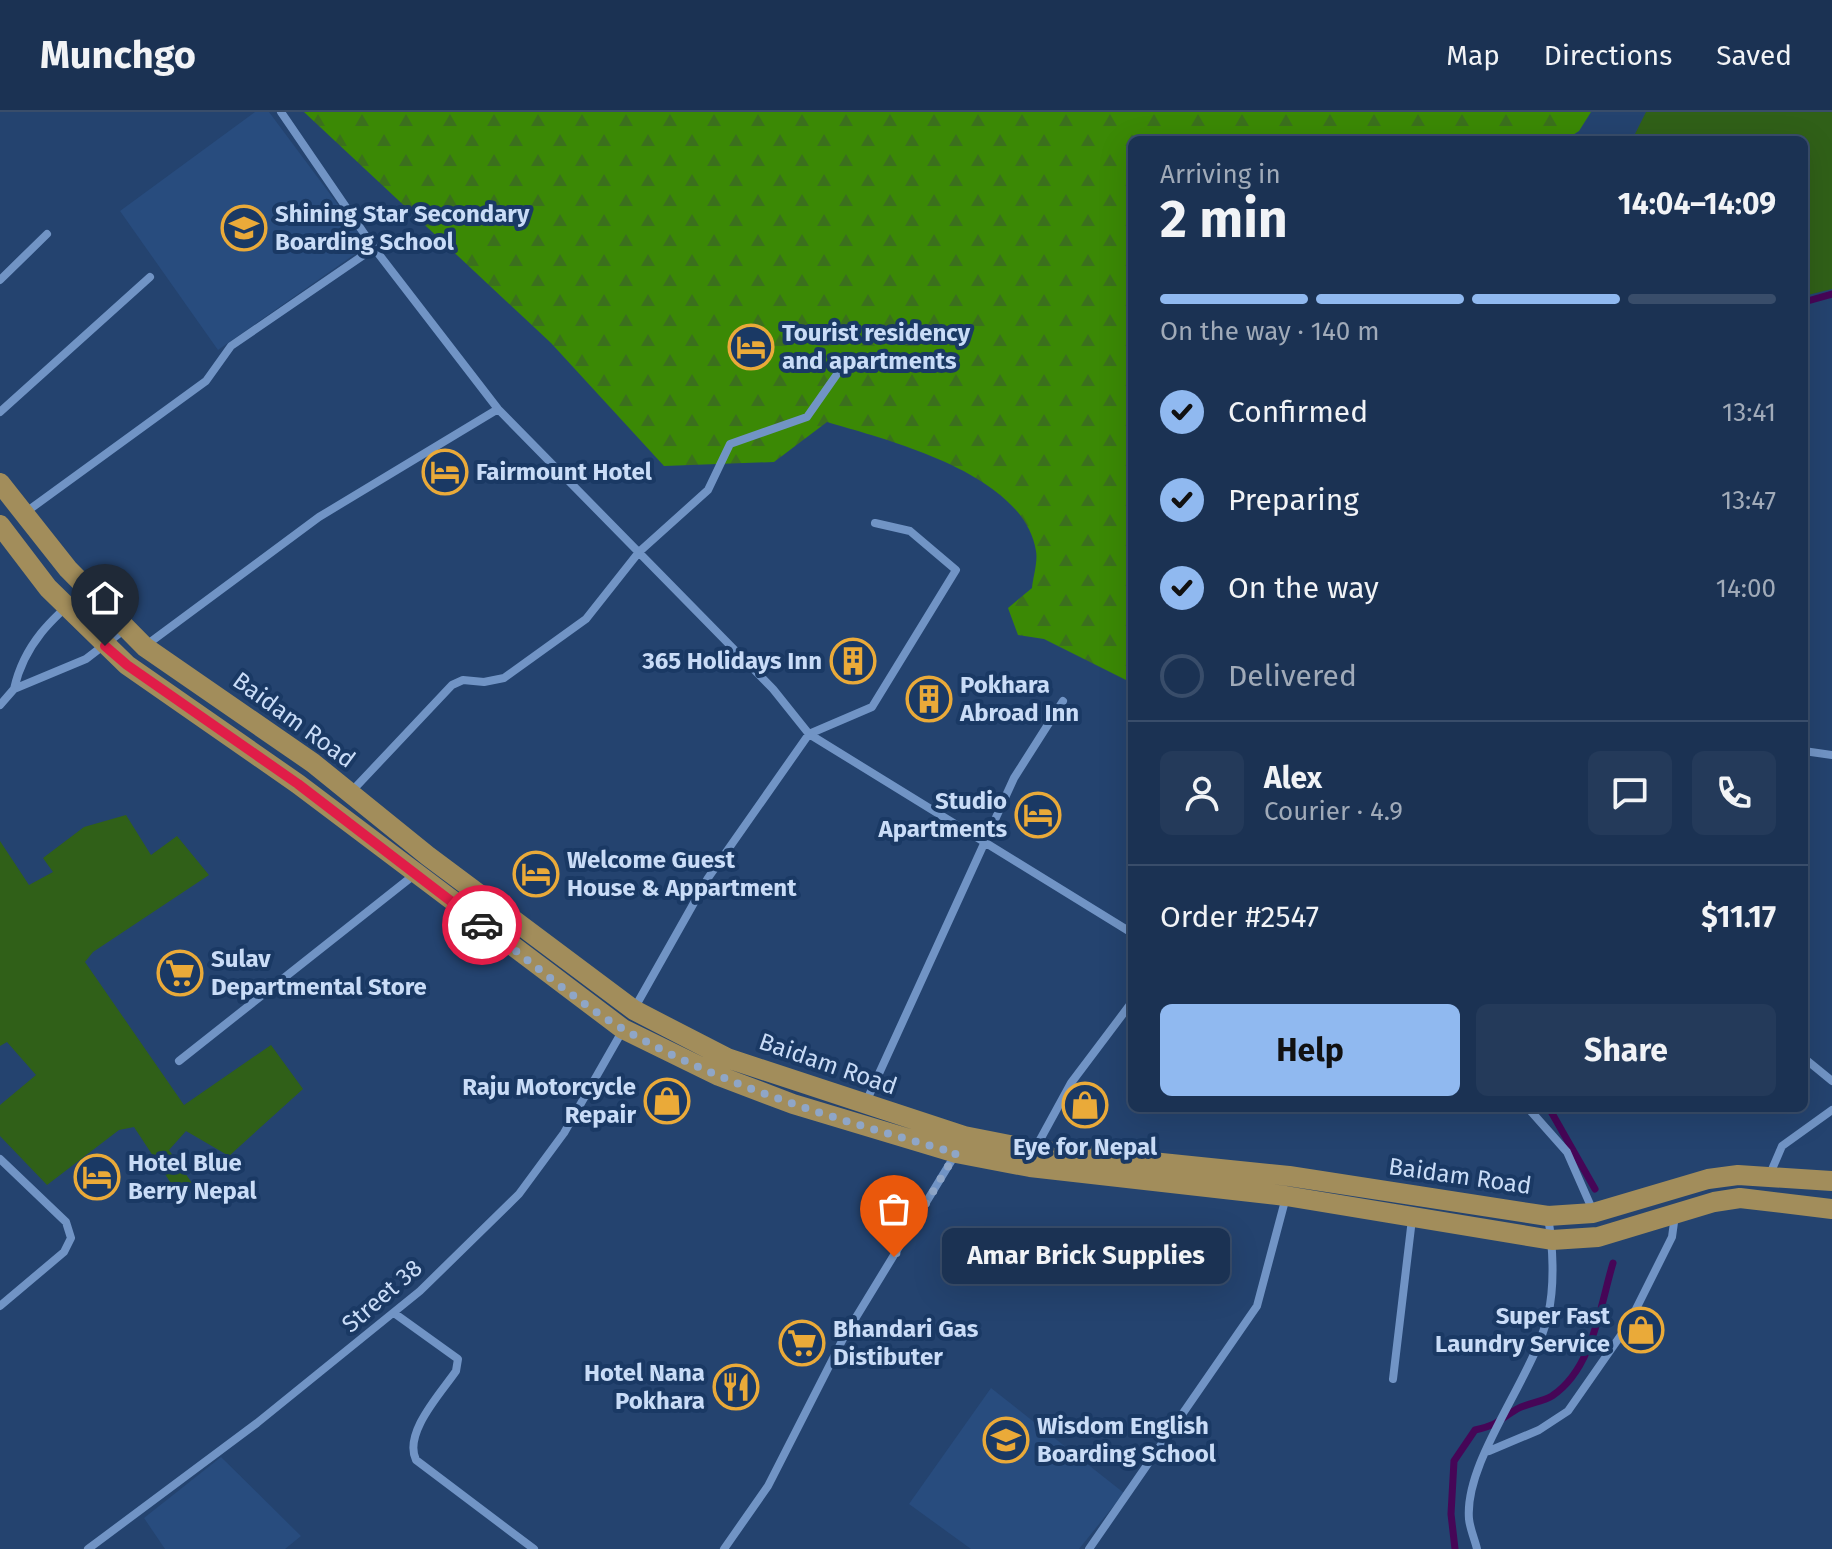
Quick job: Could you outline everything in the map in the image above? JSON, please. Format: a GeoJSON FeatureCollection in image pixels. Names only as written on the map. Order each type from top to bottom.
{"type":"FeatureCollection","features":[{"type":"Feature","properties":{"kind":"main road","name":"Baidam Road"},"geometry":{"type":"LineString","coordinates":[[0,483],[87,589],[145,647],[350,792],[428,856],[634,1010],[727,1058],[864,1105],[960,1145],[1289,1176],[1548,1216],[1593,1213],[1708,1179],[1770,1175],[1832,1181]]}},
{"type":"Feature","properties":{"kind":"main road","name":"Baidam Road"},"geometry":{"type":"LineString","coordinates":[[0,525],[65,607],[127,665],[298,784],[414,875],[623,1029],[719,1076],[793,1104],[960,1145],[1030,1167],[1286,1196],[1552,1240],[1598,1237],[1714,1202],[1740,1198],[1832,1209]]}},
{"type":"Feature","properties":{"kind":"street"},"geometry":{"type":"LineString","coordinates":[[281,112],[374,248],[498,409],[773,689],[809,734],[1128,930]]}},
{"type":"Feature","properties":{"kind":"street"},"geometry":{"type":"LineString","coordinates":[[0,280],[47,234]]}},
{"type":"Feature","properties":{"kind":"street"},"geometry":{"type":"LineString","coordinates":[[23,514],[206,381],[231,346],[374,248]]}},
{"type":"Feature","properties":{"kind":"street"},"geometry":{"type":"LineString","coordinates":[[0,412],[150,277]]}},
{"type":"Feature","properties":{"kind":"street"},"geometry":{"type":"LineString","coordinates":[[350,792],[452,685],[463,680],[484,682],[504,678],[586,619],[639,552],[708,490],[730,444],[807,417],[842,367]]}},
{"type":"Feature","properties":{"kind":"street"},"geometry":{"type":"LineString","coordinates":[[145,647],[319,517],[498,409]]}},
{"type":"Feature","properties":{"kind":"street"},"geometry":{"type":"LineString","coordinates":[[809,734],[872,707],[956,570],[910,531],[875,523]]}},
{"type":"Feature","properties":{"kind":"street"},"geometry":{"type":"LineString","coordinates":[[14,689],[20,660],[65,607],[87,589]]}},
{"type":"Feature","properties":{"kind":"street"},"geometry":{"type":"LineString","coordinates":[[0,705],[14,689],[55,674],[105,646],[125,629]]}},
{"type":"Feature","properties":{"kind":"street"},"geometry":{"type":"LineString","coordinates":[[864,1105],[1014,778],[1063,701]]}},
{"type":"Feature","properties":{"kind":"street","name":"Street 38"},"geometry":{"type":"LineString","coordinates":[[88,1549],[257,1423],[394,1313],[519,1194],[564,1133],[708,878],[809,734]]}},
{"type":"Feature","properties":{"kind":"street"},"geometry":{"type":"LineString","coordinates":[[1808,752],[1832,755]]}},
{"type":"Feature","properties":{"kind":"street"},"geometry":{"type":"LineString","coordinates":[[179,1061],[414,875]]}},
{"type":"Feature","properties":{"kind":"street"},"geometry":{"type":"LineString","coordinates":[[1035,1150],[1071,1083],[1128,1007]]}},
{"type":"Feature","properties":{"kind":"street"},"geometry":{"type":"LineString","coordinates":[[1808,1061],[1832,1081]]}},
{"type":"Feature","properties":{"kind":"street"},"geometry":{"type":"LineString","coordinates":[[1770,1175],[1782,1146],[1832,1110]]}},
{"type":"Feature","properties":{"kind":"street"},"geometry":{"type":"LineString","coordinates":[[1532,1112],[1567,1152],[1593,1213]]}},
{"type":"Feature","properties":{"kind":"street"},"geometry":{"type":"LineString","coordinates":[[724,1549],[768,1486],[844,1337],[960,1145]]}},
{"type":"Feature","properties":{"kind":"street"},"geometry":{"type":"LineString","coordinates":[[0,1159],[66,1222],[71,1238],[64,1252],[0,1306]]}},
{"type":"Feature","properties":{"kind":"street"},"geometry":{"type":"LineString","coordinates":[[1089,1549],[1257,1306],[1286,1196]]}},
{"type":"Feature","properties":{"kind":"street"},"geometry":{"type":"LineString","coordinates":[[1488,1451],[1539,1430],[1568,1411],[1628,1325],[1672,1237],[1675,1214]]}},
{"type":"Feature","properties":{"kind":"street"},"geometry":{"type":"LineString","coordinates":[[1477,1549],[1469,1519],[1473,1487],[1535,1355],[1549,1313],[1552,1240],[1548,1216]]}},
{"type":"Feature","properties":{"kind":"street"},"geometry":{"type":"LineString","coordinates":[[1393,1379],[1412,1218]]}},
{"type":"Feature","properties":{"kind":"street"},"geometry":{"type":"LineString","coordinates":[[394,1313],[458,1359],[456,1371],[414,1435],[411,1449],[416,1460],[534,1549]]}},
{"type":"Feature","properties":{"kind":"shaded area","name":"Shining Star Secondary Boarding School"},"geometry":{"type":"Polygon","coordinates":[[[255,112],[269,112],[368,245],[218,350],[120,211],[255,112]]]}},
{"type":"Feature","properties":{"kind":"shaded area","name":"Wisdom English Boarding School"},"geometry":{"type":"Polygon","coordinates":[[[991,1388],[1124,1493],[1079,1549],[971,1549],[909,1504],[991,1388]]]}},
{"type":"Feature","properties":{"kind":"shaded area"},"geometry":{"type":"Polygon","coordinates":[[[221,1457],[301,1536],[285,1549],[165,1549],[144,1518],[221,1457]]]}},
{"type":"Feature","properties":{"kind":"green space"},"geometry":{"type":"Polygon","coordinates":[[[304,112],[1591,112],[1579,131],[1571,136],[1128,136],[1128,681],[1044,639],[1018,635],[1008,608],[1032,588],[1036,551],[1026,524],[1007,501],[981,481],[918,451],[827,422],[774,462],[664,466],[551,343],[304,112]]]}},
{"type":"Feature","properties":{"kind":"green space"},"geometry":{"type":"Polygon","coordinates":[[[1646,112],[1832,112],[1832,289],[1808,295],[1808,136],[1634,136],[1646,112]]]}},
{"type":"Feature","properties":{"kind":"green space"},"geometry":{"type":"Polygon","coordinates":[[[126,815],[151,855],[177,836],[209,875],[93,952],[85,962],[184,1105],[271,1045],[303,1089],[229,1156],[186,1131],[169,1150],[194,1186],[180,1197],[134,1127],[119,1130],[47,1185],[0,1136],[0,1105],[36,1075],[7,1042],[0,1046],[0,841],[29,885],[53,872],[43,858],[84,827],[126,815]]]}},
{"type":"Feature","properties":{"kind":"waterway"},"geometry":{"type":"LineString","coordinates":[[1808,301],[1832,294]]}},
{"type":"Feature","properties":{"kind":"waterway"},"geometry":{"type":"LineString","coordinates":[[1551,1112],[1595,1189]]}},
{"type":"Feature","properties":{"kind":"waterway"},"geometry":{"type":"LineString","coordinates":[[1455,1549],[1451,1514],[1454,1461],[1475,1430],[1494,1424],[1521,1407],[1552,1396],[1566,1384],[1577,1370],[1593,1336],[1613,1263]]}},
{"type":"Feature","properties":{"kind":"way so far"},"geometry":{"type":"LineString","coordinates":[[482,925],[623,1029],[719,1076],[793,1104],[956,1153],[894,1257]]}},
{"type":"Feature","properties":{"kind":"place","name":"Shining Star Secondary Boarding School"},"geometry":{"type":"Point","coordinates":[244,228]}},
{"type":"Feature","properties":{"kind":"place","name":"Tourist residency and apartments"},"geometry":{"type":"Point","coordinates":[751,347]}},
{"type":"Feature","properties":{"kind":"place","name":"Fairmount Hotel"},"geometry":{"type":"Point","coordinates":[445,472]}},
{"type":"Feature","properties":{"kind":"place","name":"365 Holidays Inn"},"geometry":{"type":"Point","coordinates":[853,661]}},
{"type":"Feature","properties":{"kind":"place","name":"Pokhara Abroad Inn"},"geometry":{"type":"Point","coordinates":[929,699]}},
{"type":"Feature","properties":{"kind":"place","name":"Studio Apartments"},"geometry":{"type":"Point","coordinates":[1038,815]}},
{"type":"Feature","properties":{"kind":"place","name":"Welcome Guest House & Appartment"},"geometry":{"type":"Point","coordinates":[536,874]}},
{"type":"Feature","properties":{"kind":"place","name":"Sulav Departmental Store"},"geometry":{"type":"Point","coordinates":[180,973]}},
{"type":"Feature","properties":{"kind":"place","name":"Raju Motorcycle Repair"},"geometry":{"type":"Point","coordinates":[667,1101]}},
{"type":"Feature","properties":{"kind":"place","name":"Eye for Nepal"},"geometry":{"type":"Point","coordinates":[1085,1105]}},
{"type":"Feature","properties":{"kind":"place","name":"Hotel Blue Berry Nepal"},"geometry":{"type":"Point","coordinates":[97,1177]}},
{"type":"Feature","properties":{"kind":"place","name":"Amar Brick Supplies"},"geometry":{"type":"Point","coordinates":[894,1257]}},
{"type":"Feature","properties":{"kind":"place","name":"Super Fast Laundry Service"},"geometry":{"type":"Point","coordinates":[1641,1330]}},
{"type":"Feature","properties":{"kind":"place","name":"Bhandari Gas Distibuter"},"geometry":{"type":"Point","coordinates":[802,1343]}},
{"type":"Feature","properties":{"kind":"place","name":"Hotel Nana Pokhara"},"geometry":{"type":"Point","coordinates":[736,1387]}},
{"type":"Feature","properties":{"kind":"place","name":"Wisdom English Boarding School"},"geometry":{"type":"Point","coordinates":[1006,1440]}},
{"type":"Feature","properties":{"kind":"route"},"geometry":{"type":"LineString","coordinates":[[105,646],[127,665],[298,784],[482,925]]}}]}
